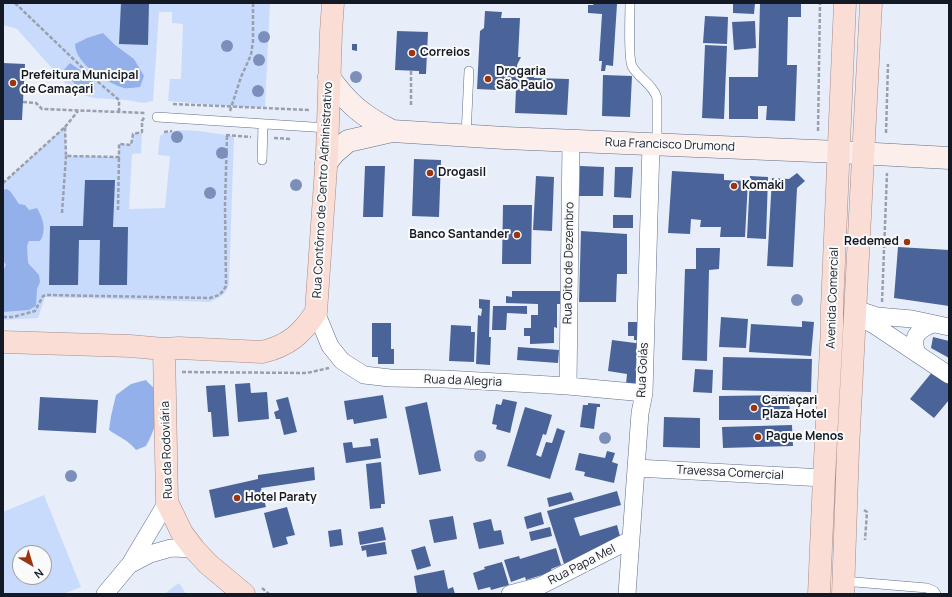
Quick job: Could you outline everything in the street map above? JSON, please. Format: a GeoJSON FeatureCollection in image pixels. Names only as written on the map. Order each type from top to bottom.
{"type":"FeatureCollection","features":[{"type":"Feature","properties":{"kind":"main road","name":"Rua Contôrno de Centro Administrativo"},"geometry":{"type":"LineString","coordinates":[[3,342],[262,352],[283,345],[302,331],[316,312],[326,163],[330,32],[333,3]]}},
{"type":"Feature","properties":{"kind":"main road","name":"Avenida Comercial"},"geometry":{"type":"LineString","coordinates":[[820,594],[845,3]]}},
{"type":"Feature","properties":{"kind":"main road","name":"Avenida Comercial"},"geometry":{"type":"LineString","coordinates":[[843,587],[848,449],[871,3]]}},
{"type":"Feature","properties":{"kind":"main road","name":"Rua Francisco Drumond"},"geometry":{"type":"LineString","coordinates":[[329,77],[341,94],[354,107],[371,121],[392,131]]}},
{"type":"Feature","properties":{"kind":"main road","name":"Rua Francisco Drumond"},"geometry":{"type":"LineString","coordinates":[[326,163],[348,140],[392,131],[466,136],[949,158]]}},
{"type":"Feature","properties":{"kind":"main road"},"geometry":{"type":"LineString","coordinates":[[832,328],[855,317]]}},
{"type":"Feature","properties":{"kind":"main road","name":"Rua da Rodoviária"},"geometry":{"type":"LineString","coordinates":[[164,349],[167,502],[182,533],[194,549],[208,564],[246,590]]}},
{"type":"Feature","properties":{"kind":"street","name":"Rua Oito de Dezembro"},"geometry":{"type":"LineString","coordinates":[[568,386],[571,141]]}},
{"type":"Feature","properties":{"kind":"street","name":"Rua Goiás"},"geometry":{"type":"LineString","coordinates":[[627,594],[640,413],[644,393],[654,145]]}},
{"type":"Feature","properties":{"kind":"street","name":"Rua da Alegria"},"geometry":{"type":"LineString","coordinates":[[316,312],[330,346],[342,360],[364,375],[390,378],[445,379],[568,386],[644,393]]}},
{"type":"Feature","properties":{"kind":"street"},"geometry":{"type":"LineString","coordinates":[[855,317],[877,316],[912,319],[941,326]]}},
{"type":"Feature","properties":{"kind":"street"},"geometry":{"type":"LineString","coordinates":[[855,317],[874,325],[949,375]]}},
{"type":"Feature","properties":{"kind":"street"},"geometry":{"type":"LineString","coordinates":[[917,354],[914,340],[920,330],[941,326]]}},
{"type":"Feature","properties":{"kind":"street","name":"Travessa Comercial"},"geometry":{"type":"LineString","coordinates":[[636,468],[824,478]]}},
{"type":"Feature","properties":{"kind":"street"},"geometry":{"type":"LineString","coordinates":[[105,594],[130,564],[167,502]]}},
{"type":"Feature","properties":{"kind":"street","name":"Rua Papa Mel"},"geometry":{"type":"LineString","coordinates":[[510,594],[540,590],[630,540]]}},
{"type":"Feature","properties":{"kind":"street"},"geometry":{"type":"LineString","coordinates":[[130,564],[150,554],[171,548],[194,549]]}},
{"type":"Feature","properties":{"kind":"lane"},"geometry":{"type":"LineString","coordinates":[[630,3],[630,62],[636,72],[653,89],[657,98],[654,145]]}},
{"type":"Feature","properties":{"kind":"lane"},"geometry":{"type":"LineString","coordinates":[[466,136],[469,71]]}},
{"type":"Feature","properties":{"kind":"lane"},"geometry":{"type":"LineString","coordinates":[[157,117],[263,124],[328,118]]}},
{"type":"Feature","properties":{"kind":"lane"},"geometry":{"type":"LineString","coordinates":[[262,160],[263,124]]}},
{"type":"Feature","properties":{"kind":"lane"},"geometry":{"type":"LineString","coordinates":[[843,587],[899,586],[927,588],[934,591],[936,594]]}},
{"type":"Feature","properties":{"kind":"path"},"geometry":{"type":"LineString","coordinates":[[15,3],[90,75],[119,100],[119,111]]}},
{"type":"Feature","properties":{"kind":"path"},"geometry":{"type":"LineString","coordinates":[[3,317],[14,317],[35,311],[43,296],[47,294],[210,298],[223,291],[226,286],[228,122],[231,106],[241,77],[251,55],[253,40],[252,3]]}},
{"type":"Feature","properties":{"kind":"path"},"geometry":{"type":"LineString","coordinates":[[818,131],[820,3]]}},
{"type":"Feature","properties":{"kind":"path"},"geometry":{"type":"LineString","coordinates":[[886,134],[888,57]]}},
{"type":"Feature","properties":{"kind":"path"},"geometry":{"type":"LineString","coordinates":[[411,71],[411,105]]}},
{"type":"Feature","properties":{"kind":"path"},"geometry":{"type":"LineString","coordinates":[[23,102],[36,103],[42,109],[146,113]]}},
{"type":"Feature","properties":{"kind":"path"},"geometry":{"type":"LineString","coordinates":[[169,104],[311,110],[328,118]]}},
{"type":"Feature","properties":{"kind":"path"},"geometry":{"type":"LineString","coordinates":[[3,183],[64,127],[78,111]]}},
{"type":"Feature","properties":{"kind":"path"},"geometry":{"type":"LineString","coordinates":[[62,213],[66,156],[64,127]]}},
{"type":"Feature","properties":{"kind":"path"},"geometry":{"type":"LineString","coordinates":[[118,210],[119,144],[131,144],[133,134],[142,132]]}},
{"type":"Feature","properties":{"kind":"path"},"geometry":{"type":"LineString","coordinates":[[66,156],[119,158]]}},
{"type":"Feature","properties":{"kind":"path"},"geometry":{"type":"LineString","coordinates":[[882,304],[887,168]]}},
{"type":"Feature","properties":{"kind":"path"},"geometry":{"type":"LineString","coordinates":[[182,372],[182,380]]}},
{"type":"Feature","properties":{"kind":"path"},"geometry":{"type":"LineString","coordinates":[[246,590],[264,594]]}},
{"type":"Feature","properties":{"kind":"path"},"geometry":{"type":"LineString","coordinates":[[246,590],[269,594]]}},
{"type":"Feature","properties":{"kind":"shaded area"},"geometry":{"type":"Polygon","coordinates":[[[3,3],[270,3],[265,107],[240,107],[168,101],[170,79],[181,79],[183,24],[172,23],[172,12],[159,12],[153,101],[144,103],[94,98],[73,92],[17,29],[3,25],[3,3]]]}},
{"type":"Feature","properties":{"kind":"shaded area"},"geometry":{"type":"Polygon","coordinates":[[[103,33],[115,45],[134,59],[144,76],[140,87],[124,88],[109,82],[93,72],[80,59],[76,51],[75,44],[103,33]]]}},
{"type":"Feature","properties":{"kind":"shaded area"},"geometry":{"type":"Polygon","coordinates":[[[70,63],[95,84],[95,90],[76,85],[63,71],[70,63]]]}},
{"type":"Feature","properties":{"kind":"shaded area"},"geometry":{"type":"Polygon","coordinates":[[[65,127],[66,156],[119,157],[119,144],[131,145],[133,134],[142,132],[141,153],[132,154],[129,209],[165,208],[170,156],[158,155],[160,136],[167,132],[185,130],[234,136],[229,284],[228,288],[220,297],[210,302],[45,297],[38,318],[3,320],[3,183],[65,127]]]}},
{"type":"Feature","properties":{"kind":"shaded area"},"geometry":{"type":"Polygon","coordinates":[[[7,189],[19,204],[25,205],[29,210],[37,208],[41,216],[44,229],[40,241],[29,241],[27,246],[28,263],[39,275],[40,282],[37,289],[36,306],[29,310],[3,312],[3,271],[6,265],[3,260],[3,190],[7,189]]]}},
{"type":"Feature","properties":{"kind":"shaded area"},"geometry":{"type":"Polygon","coordinates":[[[146,380],[155,389],[159,398],[157,420],[146,446],[136,450],[127,441],[109,430],[111,416],[116,395],[131,384],[146,380]]]}},
{"type":"Feature","properties":{"kind":"shaded area"},"geometry":{"type":"Polygon","coordinates":[[[44,495],[81,587],[63,594],[3,594],[3,512],[44,495]]]}},
{"type":"Feature","properties":{"kind":"shaded area"},"geometry":{"type":"Polygon","coordinates":[[[179,583],[186,594],[164,594],[179,583]]]}},
{"type":"Feature","properties":{"kind":"building"},"geometry":{"type":"Polygon","coordinates":[[[121,3],[149,3],[148,45],[119,44],[121,3]]]}},
{"type":"Feature","properties":{"kind":"building"},"geometry":{"type":"Polygon","coordinates":[[[594,3],[617,4],[613,66],[606,65],[605,71],[601,71],[602,61],[599,61],[602,14],[588,13],[588,5],[593,5],[594,3]]]}},
{"type":"Feature","properties":{"kind":"building"},"geometry":{"type":"Polygon","coordinates":[[[733,3],[755,3],[754,14],[733,13],[733,3]]]}},
{"type":"Feature","properties":{"kind":"building"},"geometry":{"type":"Polygon","coordinates":[[[760,3],[801,3],[801,17],[788,17],[787,65],[797,65],[795,121],[766,120],[767,106],[758,106],[758,119],[729,119],[729,77],[758,77],[760,3]]]}},
{"type":"Feature","properties":{"kind":"building"},"geometry":{"type":"Polygon","coordinates":[[[485,11],[502,12],[501,18],[520,18],[518,57],[521,57],[517,65],[517,72],[525,81],[519,87],[514,81],[506,87],[497,90],[477,89],[480,31],[484,28],[485,11]]]}},
{"type":"Feature","properties":{"kind":"building"},"geometry":{"type":"Polygon","coordinates":[[[705,16],[728,17],[727,44],[703,43],[705,16]]]}},
{"type":"Feature","properties":{"kind":"building"},"geometry":{"type":"Polygon","coordinates":[[[755,21],[756,48],[734,50],[732,22],[755,21]]]}},
{"type":"Feature","properties":{"kind":"building"},"geometry":{"type":"Polygon","coordinates":[[[397,31],[428,32],[426,74],[419,74],[419,71],[395,70],[397,31]]]}},
{"type":"Feature","properties":{"kind":"building"},"geometry":{"type":"Polygon","coordinates":[[[352,44],[357,44],[357,51],[352,50],[352,44]]]}},
{"type":"Feature","properties":{"kind":"building"},"geometry":{"type":"Polygon","coordinates":[[[705,45],[727,46],[724,119],[702,118],[705,45]]]}},
{"type":"Feature","properties":{"kind":"building","name":"Prefeitura Municipal de Camaçari"},"geometry":{"type":"Polygon","coordinates":[[[3,63],[25,64],[22,120],[3,120],[3,63]]]}},
{"type":"Feature","properties":{"kind":"building"},"geometry":{"type":"Polygon","coordinates":[[[527,72],[535,72],[534,78],[569,79],[567,115],[515,113],[516,88],[526,89],[527,72]]]}},
{"type":"Feature","properties":{"kind":"building"},"geometry":{"type":"Polygon","coordinates":[[[603,75],[632,76],[630,117],[602,116],[603,75]]]}},
{"type":"Feature","properties":{"kind":"building"},"geometry":{"type":"Polygon","coordinates":[[[414,159],[441,160],[439,217],[412,216],[414,159]]]}},
{"type":"Feature","properties":{"kind":"building"},"geometry":{"type":"Polygon","coordinates":[[[365,166],[385,166],[383,217],[363,217],[365,166]]]}},
{"type":"Feature","properties":{"kind":"building"},"geometry":{"type":"Polygon","coordinates":[[[580,166],[604,167],[603,196],[579,196],[580,166]]]}},
{"type":"Feature","properties":{"kind":"building"},"geometry":{"type":"Polygon","coordinates":[[[615,167],[633,167],[631,198],[614,197],[615,167]]]}},
{"type":"Feature","properties":{"kind":"building"},"geometry":{"type":"Polygon","coordinates":[[[672,171],[724,174],[724,180],[748,181],[745,237],[720,237],[721,227],[700,227],[701,220],[691,219],[690,234],[668,233],[672,171]]]}},
{"type":"Feature","properties":{"kind":"building"},"geometry":{"type":"Polygon","coordinates":[[[797,173],[805,181],[797,188],[793,267],[767,266],[772,178],[789,179],[797,173]]]}},
{"type":"Feature","properties":{"kind":"building"},"geometry":{"type":"Polygon","coordinates":[[[536,176],[554,177],[552,231],[533,230],[536,176]]]}},
{"type":"Feature","properties":{"kind":"building"},"geometry":{"type":"Polygon","coordinates":[[[750,176],[768,177],[766,239],[747,238],[750,176]]]}},
{"type":"Feature","properties":{"kind":"building"},"geometry":{"type":"Polygon","coordinates":[[[85,180],[115,180],[113,227],[128,227],[127,285],[99,285],[100,240],[79,240],[78,285],[49,285],[50,226],[83,226],[85,180]]]}},
{"type":"Feature","properties":{"kind":"building","name":"Banco Santander"},"geometry":{"type":"Polygon","coordinates":[[[503,205],[532,205],[531,264],[502,264],[503,205]]]}},
{"type":"Feature","properties":{"kind":"building"},"geometry":{"type":"Polygon","coordinates":[[[613,215],[633,215],[633,228],[613,228],[613,215]]]}},
{"type":"Feature","properties":{"kind":"building"},"geometry":{"type":"Polygon","coordinates":[[[581,231],[627,234],[627,274],[617,274],[616,302],[579,302],[581,231]]]}},
{"type":"Feature","properties":{"kind":"building"},"geometry":{"type":"Polygon","coordinates":[[[898,247],[949,250],[949,306],[894,298],[898,247]]]}},
{"type":"Feature","properties":{"kind":"building"},"geometry":{"type":"Polygon","coordinates":[[[696,248],[720,248],[719,269],[709,270],[707,361],[682,360],[685,269],[696,269],[696,248]]]}},
{"type":"Feature","properties":{"kind":"building"},"geometry":{"type":"Polygon","coordinates":[[[512,291],[562,291],[561,304],[557,304],[557,328],[554,327],[554,343],[530,344],[530,336],[524,336],[524,328],[531,328],[531,315],[538,315],[538,304],[506,303],[506,296],[512,297],[512,291]]]}},
{"type":"Feature","properties":{"kind":"building"},"geometry":{"type":"Polygon","coordinates":[[[479,299],[490,300],[490,365],[476,364],[478,315],[481,316],[482,309],[479,308],[479,299]]]}},
{"type":"Feature","properties":{"kind":"building"},"geometry":{"type":"Polygon","coordinates":[[[493,306],[527,306],[527,314],[507,313],[506,330],[492,330],[493,306]]]}},
{"type":"Feature","properties":{"kind":"building"},"geometry":{"type":"Polygon","coordinates":[[[721,317],[748,319],[746,348],[719,347],[721,317]]]}},
{"type":"Feature","properties":{"kind":"building"},"geometry":{"type":"Polygon","coordinates":[[[802,321],[814,322],[811,356],[749,352],[751,324],[802,327],[802,321]]]}},
{"type":"Feature","properties":{"kind":"building"},"geometry":{"type":"Polygon","coordinates":[[[628,322],[641,322],[641,340],[634,340],[634,336],[628,336],[628,322]]]}},
{"type":"Feature","properties":{"kind":"building"},"geometry":{"type":"Polygon","coordinates":[[[372,323],[391,323],[391,349],[394,349],[394,364],[378,364],[378,357],[372,357],[372,323]]]}},
{"type":"Feature","properties":{"kind":"building"},"geometry":{"type":"Polygon","coordinates":[[[451,325],[471,326],[471,332],[475,332],[474,362],[449,361],[451,325]]]}},
{"type":"Feature","properties":{"kind":"building"},"geometry":{"type":"Polygon","coordinates":[[[933,337],[949,341],[949,358],[931,348],[933,337]]]}},
{"type":"Feature","properties":{"kind":"building"},"geometry":{"type":"Polygon","coordinates":[[[612,340],[643,344],[637,385],[626,384],[627,374],[608,371],[612,340]]]}},
{"type":"Feature","properties":{"kind":"building"},"geometry":{"type":"Polygon","coordinates":[[[518,347],[559,350],[558,363],[517,360],[518,347]]]}},
{"type":"Feature","properties":{"kind":"building"},"geometry":{"type":"Polygon","coordinates":[[[723,357],[812,359],[811,392],[722,390],[723,357]]]}},
{"type":"Feature","properties":{"kind":"building"},"geometry":{"type":"Polygon","coordinates":[[[695,369],[713,370],[712,393],[693,392],[695,369]]]}},
{"type":"Feature","properties":{"kind":"building"},"geometry":{"type":"Polygon","coordinates":[[[933,371],[949,382],[949,400],[934,418],[910,399],[933,371]]]}},
{"type":"Feature","properties":{"kind":"building"},"geometry":{"type":"Polygon","coordinates":[[[250,383],[251,393],[267,392],[269,419],[238,422],[235,384],[250,383]]]}},
{"type":"Feature","properties":{"kind":"building"},"geometry":{"type":"Polygon","coordinates":[[[225,385],[229,436],[213,437],[211,412],[208,412],[206,386],[225,385]]]}},
{"type":"Feature","properties":{"kind":"building"},"geometry":{"type":"Polygon","coordinates":[[[383,395],[387,418],[354,424],[353,419],[347,420],[344,401],[383,395]]]}},
{"type":"Feature","properties":{"kind":"building","name":"Camaçari Plaza Hotel"},"geometry":{"type":"Polygon","coordinates":[[[789,395],[790,420],[719,420],[719,396],[789,395]]]}},
{"type":"Feature","properties":{"kind":"building"},"geometry":{"type":"Polygon","coordinates":[[[40,397],[98,400],[96,433],[38,430],[40,397]]]}},
{"type":"Feature","properties":{"kind":"building"},"geometry":{"type":"Polygon","coordinates":[[[288,397],[297,432],[284,435],[280,419],[276,419],[274,412],[279,410],[276,400],[288,397]]]}},
{"type":"Feature","properties":{"kind":"building"},"geometry":{"type":"Polygon","coordinates":[[[503,399],[517,402],[510,433],[496,429],[497,425],[492,424],[496,404],[501,405],[503,399]]]}},
{"type":"Feature","properties":{"kind":"building"},"geometry":{"type":"Polygon","coordinates":[[[427,402],[441,471],[419,475],[405,407],[427,402]]]}},
{"type":"Feature","properties":{"kind":"building"},"geometry":{"type":"Polygon","coordinates":[[[588,403],[600,404],[600,407],[597,407],[594,429],[580,427],[583,405],[588,405],[588,403]]]}},
{"type":"Feature","properties":{"kind":"building"},"geometry":{"type":"Polygon","coordinates":[[[525,407],[552,415],[546,435],[543,434],[536,455],[541,457],[546,442],[552,443],[557,428],[565,431],[550,479],[507,466],[525,407]]]}},
{"type":"Feature","properties":{"kind":"building"},"geometry":{"type":"Polygon","coordinates":[[[664,417],[700,418],[700,448],[663,447],[664,417]]]}},
{"type":"Feature","properties":{"kind":"building","name":"Pague Menos"},"geometry":{"type":"Polygon","coordinates":[[[792,425],[793,446],[723,448],[722,427],[792,425]]]}},
{"type":"Feature","properties":{"kind":"building"},"geometry":{"type":"Polygon","coordinates":[[[378,438],[381,458],[346,463],[343,443],[352,442],[353,448],[371,446],[370,439],[378,438]]]}},
{"type":"Feature","properties":{"kind":"building"},"geometry":{"type":"Polygon","coordinates":[[[607,451],[615,453],[612,462],[618,464],[614,483],[584,476],[585,472],[575,470],[579,453],[605,458],[607,451]]]}},
{"type":"Feature","properties":{"kind":"building"},"geometry":{"type":"Polygon","coordinates":[[[381,462],[385,504],[381,504],[381,508],[370,509],[366,464],[381,462]]]}},
{"type":"Feature","properties":{"kind":"building","name":"Hotel Paraty"},"geometry":{"type":"Polygon","coordinates":[[[314,467],[315,480],[261,488],[266,507],[215,518],[209,490],[258,479],[258,475],[314,467]]]}},
{"type":"Feature","properties":{"kind":"building"},"geometry":{"type":"Polygon","coordinates":[[[617,491],[621,505],[574,518],[580,536],[617,525],[621,540],[564,564],[547,511],[617,491]]]}},
{"type":"Feature","properties":{"kind":"building"},"geometry":{"type":"Polygon","coordinates":[[[571,492],[574,500],[549,507],[547,498],[571,492]]]}},
{"type":"Feature","properties":{"kind":"building"},"geometry":{"type":"Polygon","coordinates":[[[287,507],[295,535],[286,537],[288,544],[273,548],[264,513],[287,507]]]}},
{"type":"Feature","properties":{"kind":"building"},"geometry":{"type":"Polygon","coordinates":[[[541,512],[544,524],[527,529],[524,517],[541,512]]]}},
{"type":"Feature","properties":{"kind":"building"},"geometry":{"type":"Polygon","coordinates":[[[453,516],[457,539],[434,543],[429,520],[453,516]]]}},
{"type":"Feature","properties":{"kind":"building"},"geometry":{"type":"Polygon","coordinates":[[[491,519],[494,531],[501,530],[504,544],[479,549],[473,523],[491,519]]]}},
{"type":"Feature","properties":{"kind":"building"},"geometry":{"type":"Polygon","coordinates":[[[383,527],[386,540],[360,545],[358,532],[383,527]]]}},
{"type":"Feature","properties":{"kind":"building"},"geometry":{"type":"Polygon","coordinates":[[[550,527],[552,536],[531,541],[529,532],[550,527]]]}},
{"type":"Feature","properties":{"kind":"building"},"geometry":{"type":"Polygon","coordinates":[[[341,529],[343,545],[330,547],[328,531],[341,529]]]}},
{"type":"Feature","properties":{"kind":"building"},"geometry":{"type":"Polygon","coordinates":[[[385,542],[387,554],[367,557],[366,550],[362,551],[361,546],[385,542]]]}},
{"type":"Feature","properties":{"kind":"building"},"geometry":{"type":"Polygon","coordinates":[[[425,546],[431,566],[417,570],[411,550],[425,546]]]}},
{"type":"Feature","properties":{"kind":"building"},"geometry":{"type":"Polygon","coordinates":[[[556,548],[561,565],[551,569],[552,572],[526,580],[525,577],[511,582],[504,560],[519,556],[520,559],[556,548]]]}},
{"type":"Feature","properties":{"kind":"building"},"geometry":{"type":"Polygon","coordinates":[[[502,562],[509,585],[491,590],[490,587],[478,590],[473,573],[485,569],[484,567],[502,562]]]}},
{"type":"Feature","properties":{"kind":"building"},"geometry":{"type":"Polygon","coordinates":[[[444,570],[448,589],[453,587],[455,594],[417,594],[414,576],[444,570]]]}},
{"type":"Feature","properties":{"kind":"place","name":"Correios"},"geometry":{"type":"Point","coordinates":[412,53]}},
{"type":"Feature","properties":{"kind":"place","name":"Drogaria São Paulo"},"geometry":{"type":"Point","coordinates":[488,79]}},
{"type":"Feature","properties":{"kind":"place","name":"Prefeitura Municipal de Camaçari"},"geometry":{"type":"Point","coordinates":[13,83]}},
{"type":"Feature","properties":{"kind":"place","name":"Drogasil"},"geometry":{"type":"Point","coordinates":[430,173]}},
{"type":"Feature","properties":{"kind":"place","name":"Komaki"},"geometry":{"type":"Point","coordinates":[734,186]}},
{"type":"Feature","properties":{"kind":"place","name":"Banco Santander"},"geometry":{"type":"Point","coordinates":[517,235]}},
{"type":"Feature","properties":{"kind":"place","name":"Redemed"},"geometry":{"type":"Point","coordinates":[907,242]}},
{"type":"Feature","properties":{"kind":"place","name":"Camaçari Plaza Hotel"},"geometry":{"type":"Point","coordinates":[754,408]}},
{"type":"Feature","properties":{"kind":"place","name":"Pague Menos"},"geometry":{"type":"Point","coordinates":[758,437]}},
{"type":"Feature","properties":{"kind":"place","name":"Hotel Paraty"},"geometry":{"type":"Point","coordinates":[237,498]}}]}
